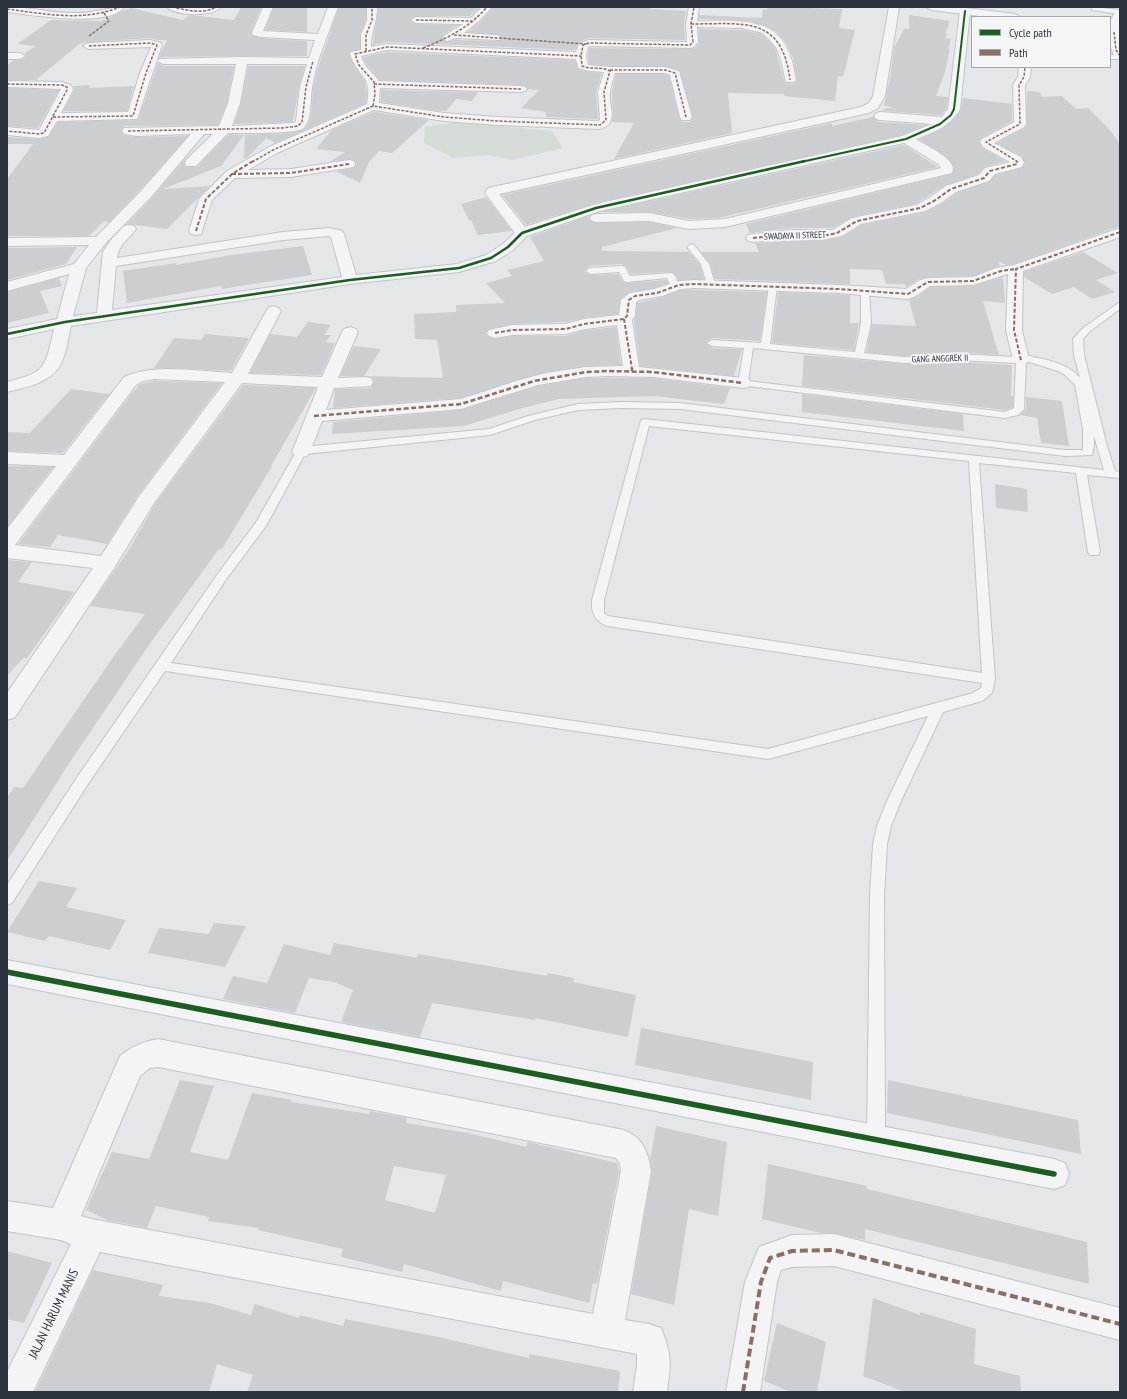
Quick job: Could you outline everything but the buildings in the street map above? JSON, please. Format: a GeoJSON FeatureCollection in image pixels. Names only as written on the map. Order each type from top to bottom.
{"type":"FeatureCollection","features":[{"type":"Feature","properties":{"kind":"street"},"geometry":{"type":"LineString","coordinates":[[7,9],[77,16],[104,13],[120,7]]}},
{"type":"Feature","properties":{"kind":"street"},"geometry":{"type":"LineString","coordinates":[[172,7],[205,12],[216,7]]}},
{"type":"Feature","properties":{"kind":"street"},"geometry":{"type":"LineString","coordinates":[[268,7],[257,32],[323,37]]}},
{"type":"Feature","properties":{"kind":"street"},"geometry":{"type":"LineString","coordinates":[[128,131],[224,130],[298,126],[302,122],[306,87],[313,61],[333,7]]}},
{"type":"Feature","properties":{"kind":"street"},"geometry":{"type":"LineString","coordinates":[[366,51],[366,35],[372,20],[372,7]]}},
{"type":"Feature","properties":{"kind":"street"},"geometry":{"type":"LineString","coordinates":[[419,49],[454,35],[482,14],[487,7]]}},
{"type":"Feature","properties":{"kind":"street"},"geometry":{"type":"LineString","coordinates":[[454,35],[586,44],[690,45],[693,42],[691,24],[694,7]]}},
{"type":"Feature","properties":{"kind":"street"},"geometry":{"type":"LineString","coordinates":[[522,233],[492,193],[493,192],[865,110],[874,105],[879,96],[894,7]]}},
{"type":"Feature","properties":{"kind":"street"},"geometry":{"type":"LineString","coordinates":[[931,7],[1007,16]]}},
{"type":"Feature","properties":{"kind":"street"},"geometry":{"type":"LineString","coordinates":[[7,334],[65,322],[350,280],[440,270],[477,264],[491,258],[508,247],[522,233],[596,208],[911,136],[945,121],[951,116],[954,109],[965,11]]}},
{"type":"Feature","properties":{"kind":"street"},"geometry":{"type":"LineString","coordinates":[[53,117],[133,116],[156,45],[150,43],[88,41],[109,21],[104,13]]}},
{"type":"Feature","properties":{"kind":"street"},"geometry":{"type":"LineString","coordinates":[[1120,13],[1115,19],[1116,50],[1120,57]]}},
{"type":"Feature","properties":{"kind":"street"},"geometry":{"type":"LineString","coordinates":[[416,20],[472,21]]}},
{"type":"Feature","properties":{"kind":"street"},"geometry":{"type":"LineString","coordinates":[[691,24],[751,26],[767,31],[780,44],[786,57],[790,80]]}},
{"type":"Feature","properties":{"kind":"street"},"geometry":{"type":"LineString","coordinates":[[586,44],[583,45],[581,56],[582,66],[584,68],[610,70],[665,70],[675,73],[686,118]]}},
{"type":"Feature","properties":{"kind":"street"},"geometry":{"type":"LineString","coordinates":[[373,106],[375,94],[374,84],[370,76],[359,65],[355,54],[366,51],[387,48],[581,56]]}},
{"type":"Feature","properties":{"kind":"street"},"geometry":{"type":"LineString","coordinates":[[7,56],[20,56]]}},
{"type":"Feature","properties":{"kind":"street"},"geometry":{"type":"LineString","coordinates":[[181,176],[190,164],[224,130],[234,103],[242,60]]}},
{"type":"Feature","properties":{"kind":"street"},"geometry":{"type":"LineString","coordinates":[[163,61],[313,61]]}},
{"type":"Feature","properties":{"kind":"street","name":"SWADAYA II STREET"},"geometry":{"type":"LineString","coordinates":[[753,238],[793,234],[827,235],[837,233],[857,221],[920,208],[934,201],[951,189],[984,178],[990,171],[1017,164],[1018,162],[1016,160],[987,144],[986,142],[1020,124],[1019,85],[1024,78],[1025,68]]}},
{"type":"Feature","properties":{"kind":"street"},"geometry":{"type":"LineString","coordinates":[[196,231],[206,200],[232,174],[273,150],[373,106],[444,117],[600,125],[606,120],[604,92],[610,70]]}},
{"type":"Feature","properties":{"kind":"street"},"geometry":{"type":"LineString","coordinates":[[7,84],[67,86],[65,95],[42,134],[7,131]]}},
{"type":"Feature","properties":{"kind":"street"},"geometry":{"type":"LineString","coordinates":[[374,84],[521,89]]}},
{"type":"Feature","properties":{"kind":"street"},"geometry":{"type":"LineString","coordinates":[[564,218],[649,217],[689,225],[740,220],[947,170],[947,166],[943,161],[911,136],[880,116],[865,110]]}},
{"type":"Feature","properties":{"kind":"street"},"geometry":{"type":"LineString","coordinates":[[880,116],[945,121]]}},
{"type":"Feature","properties":{"kind":"street"},"geometry":{"type":"LineString","coordinates":[[7,387],[36,378],[52,368],[56,360],[79,267],[100,241],[146,194],[201,130]]}},
{"type":"Feature","properties":{"kind":"street"},"geometry":{"type":"LineString","coordinates":[[232,174],[291,173],[349,164]]}},
{"type":"Feature","properties":{"kind":"street"},"geometry":{"type":"LineString","coordinates":[[647,197],[674,221]]}},
{"type":"Feature","properties":{"kind":"street"},"geometry":{"type":"LineString","coordinates":[[104,317],[110,252],[115,244],[160,198]]}},
{"type":"Feature","properties":{"kind":"street"},"geometry":{"type":"LineString","coordinates":[[110,263],[290,235],[329,232],[337,234],[350,280]]}},
{"type":"Feature","properties":{"kind":"street"},"geometry":{"type":"LineString","coordinates":[[632,371],[624,319],[627,316],[629,300],[632,298],[657,293],[675,286],[711,284],[908,294],[915,291],[921,284],[928,282],[973,281],[982,279],[1001,271],[1016,269],[1120,232]]}},
{"type":"Feature","properties":{"kind":"street"},"geometry":{"type":"LineString","coordinates":[[7,242],[100,241]]}},
{"type":"Feature","properties":{"kind":"street"},"geometry":{"type":"LineString","coordinates":[[7,287],[79,267]]}},
{"type":"Feature","properties":{"kind":"street"},"geometry":{"type":"LineString","coordinates":[[1016,269],[1014,330],[1020,358]]}},
{"type":"Feature","properties":{"kind":"street"},"geometry":{"type":"LineString","coordinates":[[7,274],[39,272],[51,274]]}},
{"type":"Feature","properties":{"kind":"street"},"geometry":{"type":"LineString","coordinates":[[7,711],[107,563],[148,498],[237,378],[273,311]]}},
{"type":"Feature","properties":{"kind":"street"},"geometry":{"type":"LineString","coordinates":[[495,333],[512,330],[566,329],[590,323],[624,319]]}},
{"type":"Feature","properties":{"kind":"street"},"geometry":{"type":"LineString","coordinates":[[301,452],[336,359],[350,332]]}},
{"type":"Feature","properties":{"kind":"street"},"geometry":{"type":"LineString","coordinates":[[314,416],[461,404],[517,386],[563,375],[615,370],[660,373],[743,383]]}},
{"type":"Feature","properties":{"kind":"street"},"geometry":{"type":"LineString","coordinates":[[10,534],[130,381],[138,377],[154,374],[328,382],[365,382]]}},
{"type":"Feature","properties":{"kind":"street"},"geometry":{"type":"LineString","coordinates":[[7,458],[68,461]]}},
{"type":"Feature","properties":{"kind":"street"},"geometry":{"type":"LineString","coordinates":[[7,551],[107,563]]}},
{"type":"Feature","properties":{"kind":"street"},"geometry":{"type":"LineString","coordinates":[[7,972],[1054,1174]]}},
{"type":"Feature","properties":{"kind":"street"},"geometry":{"type":"LineString","coordinates":[[61,1225],[130,1066],[144,1055],[158,1053],[624,1145],[634,1158],[636,1171],[606,1333]]}},
{"type":"Feature","properties":{"kind":"street"},"geometry":{"type":"LineString","coordinates":[[7,1216],[61,1225],[92,1235],[649,1340],[654,1350],[655,1363],[650,1392]]}},
{"type":"Feature","properties":{"kind":"street","name":"JALAN HARUM MANIS"},"geometry":{"type":"LineString","coordinates":[[15,1392],[92,1235]]}},
{"type":"Feature","properties":{"kind":"street"},"geometry":{"type":"LineString","coordinates":[[743,1392],[761,1282],[770,1258],[792,1251],[834,1250],[1120,1324]]}},
{"type":"Feature","properties":{"kind":"lane"},"geometry":{"type":"LineString","coordinates":[[1094,9],[1120,13]]}},
{"type":"Feature","properties":{"kind":"lane"},"geometry":{"type":"LineString","coordinates":[[691,247],[705,264],[711,284]]}},
{"type":"Feature","properties":{"kind":"lane"},"geometry":{"type":"LineString","coordinates":[[590,271],[622,269],[627,279],[670,275],[675,286]]}},
{"type":"Feature","properties":{"kind":"lane"},"geometry":{"type":"LineString","coordinates":[[764,346],[773,286]]}},
{"type":"Feature","properties":{"kind":"lane"},"geometry":{"type":"LineString","coordinates":[[859,356],[866,323],[865,291]]}},
{"type":"Feature","properties":{"kind":"lane"},"geometry":{"type":"LineString","coordinates":[[1116,475],[1102,446],[1079,355],[1078,339],[1086,330],[1120,305]]}},
{"type":"Feature","properties":{"kind":"lane","name":"GANG ANGGREK II"},"geometry":{"type":"LineString","coordinates":[[301,452],[314,449],[490,432],[561,410],[578,407],[627,405],[680,406],[1065,453],[1088,453],[1090,446],[1080,385],[1076,378],[1068,371],[1020,358],[946,357],[913,360],[764,346],[712,343]]}},
{"type":"Feature","properties":{"kind":"lane"},"geometry":{"type":"LineString","coordinates":[[749,345],[743,383],[1005,415],[1014,413],[1019,409],[1020,358]]}},
{"type":"Feature","properties":{"kind":"lane"},"geometry":{"type":"LineString","coordinates":[[989,679],[608,622],[600,618],[597,613],[598,600],[645,422],[1116,475]]}},
{"type":"Feature","properties":{"kind":"lane"},"geometry":{"type":"LineString","coordinates":[[7,898],[83,780],[221,578],[262,523],[301,452]]}},
{"type":"Feature","properties":{"kind":"lane"},"geometry":{"type":"LineString","coordinates":[[162,666],[768,754],[977,697],[987,690],[989,679],[974,460]]}},
{"type":"Feature","properties":{"kind":"lane"},"geometry":{"type":"LineString","coordinates":[[1081,471],[1094,552]]}},
{"type":"Feature","properties":{"kind":"lane"},"geometry":{"type":"LineString","coordinates":[[876,1140],[877,896],[880,844],[884,826],[894,801],[938,708]]}},
{"type":"Feature","properties":{"kind":"shaded area"},"geometry":{"type":"Polygon","coordinates":[[[460,122],[552,131],[563,148],[512,160],[489,155],[454,158],[424,143],[425,127],[460,122]]]}},
{"type":"Feature","properties":{"kind":"marked path"},"geometry":{"type":"LineString","coordinates":[[7,9],[50,15],[79,16],[107,12],[120,7]]}},
{"type":"Feature","properties":{"kind":"marked path"},"geometry":{"type":"LineString","coordinates":[[172,7],[200,11],[211,10],[216,7]]}},
{"type":"Feature","properties":{"kind":"marked path"},"geometry":{"type":"LineString","coordinates":[[366,51],[366,35],[372,20],[372,7]]}},
{"type":"Feature","properties":{"kind":"marked path"},"geometry":{"type":"LineString","coordinates":[[423,48],[441,41],[466,27],[487,7]]}},
{"type":"Feature","properties":{"kind":"marked path"},"geometry":{"type":"LineString","coordinates":[[196,231],[206,199],[232,174],[273,150],[373,106],[444,117],[497,121],[600,125],[606,120],[604,92],[610,71],[604,68],[589,68],[582,66],[581,56],[583,45],[589,43],[690,45],[693,42],[691,24],[694,7]]}},
{"type":"Feature","properties":{"kind":"marked path"},"geometry":{"type":"LineString","coordinates":[[89,36],[109,21],[104,13]]}},
{"type":"Feature","properties":{"kind":"marked path"},"geometry":{"type":"LineString","coordinates":[[416,20],[472,21]]}},
{"type":"Feature","properties":{"kind":"marked path"},"geometry":{"type":"LineString","coordinates":[[691,24],[742,25],[761,28],[767,31],[777,41],[784,53],[790,80]]}},
{"type":"Feature","properties":{"kind":"marked path"},"geometry":{"type":"LineString","coordinates":[[1114,32],[1116,50],[1120,56]]}},
{"type":"Feature","properties":{"kind":"marked path"},"geometry":{"type":"LineString","coordinates":[[454,35],[586,44]]}},
{"type":"Feature","properties":{"kind":"marked path"},"geometry":{"type":"LineString","coordinates":[[53,117],[133,116],[146,73],[157,45],[150,43],[88,46]]}},
{"type":"Feature","properties":{"kind":"marked path"},"geometry":{"type":"LineString","coordinates":[[373,106],[375,94],[374,82],[359,65],[355,54],[387,47],[581,56]]}},
{"type":"Feature","properties":{"kind":"marked path"},"geometry":{"type":"LineString","coordinates":[[128,131],[282,128],[298,126],[302,122],[306,87],[313,61]]}},
{"type":"Feature","properties":{"kind":"marked path"},"geometry":{"type":"LineString","coordinates":[[753,238],[793,234],[827,235],[837,233],[857,221],[920,208],[934,201],[951,189],[984,178],[990,171],[1017,164],[1018,162],[1016,160],[987,144],[986,142],[1020,124],[1019,85],[1024,77],[1025,68]]}},
{"type":"Feature","properties":{"kind":"marked path"},"geometry":{"type":"LineString","coordinates":[[610,70],[665,70],[675,73],[686,117]]}},
{"type":"Feature","properties":{"kind":"marked path"},"geometry":{"type":"LineString","coordinates":[[7,84],[62,85],[67,87],[67,90],[44,133],[39,134],[7,131]]}},
{"type":"Feature","properties":{"kind":"marked path"},"geometry":{"type":"LineString","coordinates":[[374,84],[521,89]]}},
{"type":"Feature","properties":{"kind":"marked path"},"geometry":{"type":"LineString","coordinates":[[232,174],[291,173],[349,164]]}},
{"type":"Feature","properties":{"kind":"marked path"},"geometry":{"type":"LineString","coordinates":[[1021,360],[1014,330],[1016,269],[1120,232]]}},
{"type":"Feature","properties":{"kind":"marked path"},"geometry":{"type":"LineString","coordinates":[[495,333],[512,330],[566,329],[584,324],[624,319],[627,316],[629,300],[635,296],[657,293],[679,285],[694,284],[839,289],[908,294],[928,282],[973,281],[1001,271],[1016,269]]}},
{"type":"Feature","properties":{"kind":"marked path"},"geometry":{"type":"LineString","coordinates":[[624,319],[632,371]]}},
{"type":"Feature","properties":{"kind":"marked path"},"geometry":{"type":"LineString","coordinates":[[314,416],[461,404],[534,381],[586,372],[653,372],[743,383]]}},
{"type":"Feature","properties":{"kind":"marked path"},"geometry":{"type":"LineString","coordinates":[[743,1392],[761,1282],[770,1258],[792,1251],[834,1250],[1120,1324]]}},
{"type":"Feature","properties":{"kind":"cycle path"},"geometry":{"type":"LineString","coordinates":[[7,334],[65,322],[350,280],[459,268],[491,258],[508,247],[522,233],[596,208],[906,139],[934,128],[946,120],[954,109],[965,11]]}},
{"type":"Feature","properties":{"kind":"cycle path"},"geometry":{"type":"LineString","coordinates":[[7,972],[1054,1174]]}}]}
